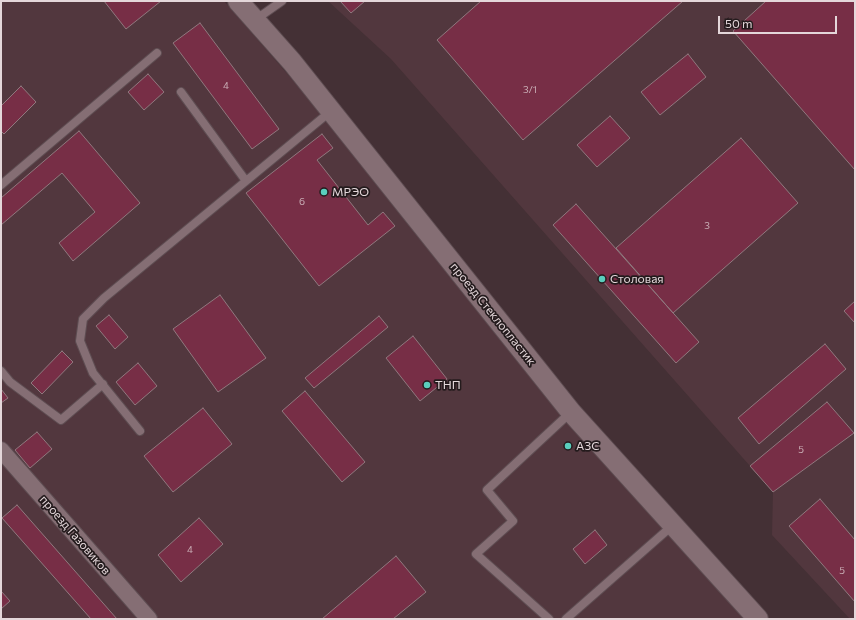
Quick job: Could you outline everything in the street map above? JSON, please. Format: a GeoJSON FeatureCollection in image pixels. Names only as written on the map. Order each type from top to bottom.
{"type":"FeatureCollection","features":[{"type":"Feature","properties":{"kind":"street","name":"проезд Стеклопластик"},"geometry":{"type":"LineString","coordinates":[[238,1],[292,62],[571,412],[758,619]]}},
{"type":"Feature","properties":{"kind":"street","name":"проезд Газовиков"},"geometry":{"type":"LineString","coordinates":[[1,450],[149,619]]}},
{"type":"Feature","properties":{"kind":"lane"},"geometry":{"type":"LineString","coordinates":[[255,20],[282,1]]}},
{"type":"Feature","properties":{"kind":"lane"},"geometry":{"type":"LineString","coordinates":[[1,185],[157,53]]}},
{"type":"Feature","properties":{"kind":"lane"},"geometry":{"type":"LineString","coordinates":[[181,92],[246,181]]}},
{"type":"Feature","properties":{"kind":"lane"},"geometry":{"type":"LineString","coordinates":[[140,431],[93,372],[80,341],[83,319],[104,298],[331,111]]}},
{"type":"Feature","properties":{"kind":"lane"},"geometry":{"type":"LineString","coordinates":[[1,371],[10,382],[61,420],[103,384]]}},
{"type":"Feature","properties":{"kind":"lane"},"geometry":{"type":"LineString","coordinates":[[549,619],[476,554],[513,521],[487,490],[571,412]]}},
{"type":"Feature","properties":{"kind":"lane"},"geometry":{"type":"LineString","coordinates":[[566,619],[673,525]]}},
{"type":"Feature","properties":{"kind":"shaded area"},"geometry":{"type":"Polygon","coordinates":[[[1,1],[224,1],[323,115],[747,619],[1,619],[1,1]]]}},
{"type":"Feature","properties":{"kind":"shaded area"},"geometry":{"type":"Polygon","coordinates":[[[328,1],[855,1],[855,619],[850,619],[772,535],[773,492],[391,59],[328,1]]]}},
{"type":"Feature","properties":{"kind":"building"},"geometry":{"type":"Polygon","coordinates":[[[104,1],[161,1],[126,29],[104,1]]]}},
{"type":"Feature","properties":{"kind":"building"},"geometry":{"type":"Polygon","coordinates":[[[340,1],[365,1],[351,13],[340,1]]]}},
{"type":"Feature","properties":{"kind":"building"},"geometry":{"type":"Polygon","coordinates":[[[481,1],[683,1],[523,140],[437,40],[481,1]]]}},
{"type":"Feature","properties":{"kind":"building"},"geometry":{"type":"Polygon","coordinates":[[[766,1],[855,1],[855,170],[733,31],[766,1]]]}},
{"type":"Feature","properties":{"kind":"building"},"geometry":{"type":"Polygon","coordinates":[[[200,23],[279,129],[252,149],[173,43],[200,23]]]}},
{"type":"Feature","properties":{"kind":"building"},"geometry":{"type":"Polygon","coordinates":[[[688,54],[706,77],[660,115],[641,92],[688,54]]]}},
{"type":"Feature","properties":{"kind":"building"},"geometry":{"type":"Polygon","coordinates":[[[148,74],[164,92],[144,110],[128,92],[148,74]]]}},
{"type":"Feature","properties":{"kind":"building"},"geometry":{"type":"Polygon","coordinates":[[[21,86],[36,102],[4,134],[1,131],[1,106],[21,86]]]}},
{"type":"Feature","properties":{"kind":"building"},"geometry":{"type":"Polygon","coordinates":[[[610,116],[630,138],[597,167],[577,145],[610,116]]]}},
{"type":"Feature","properties":{"kind":"building"},"geometry":{"type":"Polygon","coordinates":[[[79,131],[140,203],[73,261],[59,243],[95,212],[62,173],[1,225],[1,198],[79,131]]]}},
{"type":"Feature","properties":{"kind":"building"},"geometry":{"type":"Polygon","coordinates":[[[322,134],[333,148],[317,160],[368,225],[383,212],[395,226],[319,286],[246,193],[322,134]]]}},
{"type":"Feature","properties":{"kind":"building"},"geometry":{"type":"Polygon","coordinates":[[[741,138],[798,203],[673,313],[616,248],[741,138]]]}},
{"type":"Feature","properties":{"kind":"building"},"geometry":{"type":"Polygon","coordinates":[[[576,204],[699,342],[676,363],[553,225],[576,204]]]}},
{"type":"Feature","properties":{"kind":"building"},"geometry":{"type":"Polygon","coordinates":[[[220,295],[266,358],[218,392],[173,329],[220,295]]]}},
{"type":"Feature","properties":{"kind":"building"},"geometry":{"type":"Polygon","coordinates":[[[855,301],[855,323],[844,311],[855,301]]]}},
{"type":"Feature","properties":{"kind":"building"},"geometry":{"type":"Polygon","coordinates":[[[109,315],[128,337],[115,349],[96,326],[109,315]]]}},
{"type":"Feature","properties":{"kind":"building"},"geometry":{"type":"Polygon","coordinates":[[[379,316],[388,327],[314,388],[305,378],[379,316]]]}},
{"type":"Feature","properties":{"kind":"building"},"geometry":{"type":"Polygon","coordinates":[[[413,336],[447,379],[420,401],[386,358],[413,336]]]}},
{"type":"Feature","properties":{"kind":"building"},"geometry":{"type":"Polygon","coordinates":[[[825,344],[846,369],[759,444],[738,418],[825,344]]]}},
{"type":"Feature","properties":{"kind":"building"},"geometry":{"type":"Polygon","coordinates":[[[62,351],[73,362],[42,394],[31,383],[62,351]]]}},
{"type":"Feature","properties":{"kind":"building"},"geometry":{"type":"Polygon","coordinates":[[[138,363],[157,386],[135,405],[116,382],[138,363]]]}},
{"type":"Feature","properties":{"kind":"building"},"geometry":{"type":"Polygon","coordinates":[[[1,389],[8,398],[1,403],[1,389]]]}},
{"type":"Feature","properties":{"kind":"building"},"geometry":{"type":"Polygon","coordinates":[[[305,391],[365,462],[342,482],[282,411],[305,391]]]}},
{"type":"Feature","properties":{"kind":"building"},"geometry":{"type":"Polygon","coordinates":[[[827,402],[854,433],[773,492],[750,466],[827,402]]]}},
{"type":"Feature","properties":{"kind":"building"},"geometry":{"type":"Polygon","coordinates":[[[203,408],[232,444],[173,492],[144,456],[203,408]]]}},
{"type":"Feature","properties":{"kind":"building"},"geometry":{"type":"Polygon","coordinates":[[[37,432],[52,449],[30,468],[15,450],[37,432]]]}},
{"type":"Feature","properties":{"kind":"building"},"geometry":{"type":"Polygon","coordinates":[[[820,499],[855,540],[855,602],[789,526],[820,499]]]}},
{"type":"Feature","properties":{"kind":"building"},"geometry":{"type":"Polygon","coordinates":[[[17,505],[117,619],[91,619],[2,518],[17,505]]]}},
{"type":"Feature","properties":{"kind":"building"},"geometry":{"type":"Polygon","coordinates":[[[199,518],[223,544],[181,582],[158,555],[199,518]]]}},
{"type":"Feature","properties":{"kind":"building"},"geometry":{"type":"Polygon","coordinates":[[[595,530],[607,545],[585,564],[573,549],[595,530]]]}},
{"type":"Feature","properties":{"kind":"building"},"geometry":{"type":"Polygon","coordinates":[[[396,556],[426,592],[393,619],[322,619],[396,556]]]}},
{"type":"Feature","properties":{"kind":"building"},"geometry":{"type":"Polygon","coordinates":[[[1,591],[10,601],[1,609],[1,591]]]}},
{"type":"Feature","properties":{"kind":"place","name":"МРЭО"},"geometry":{"type":"Point","coordinates":[324,192]}},
{"type":"Feature","properties":{"kind":"place","name":"Столовая"},"geometry":{"type":"Point","coordinates":[602,279]}},
{"type":"Feature","properties":{"kind":"place","name":"ТНП"},"geometry":{"type":"Point","coordinates":[427,385]}},
{"type":"Feature","properties":{"kind":"place","name":"АЗС"},"geometry":{"type":"Point","coordinates":[568,446]}}]}
